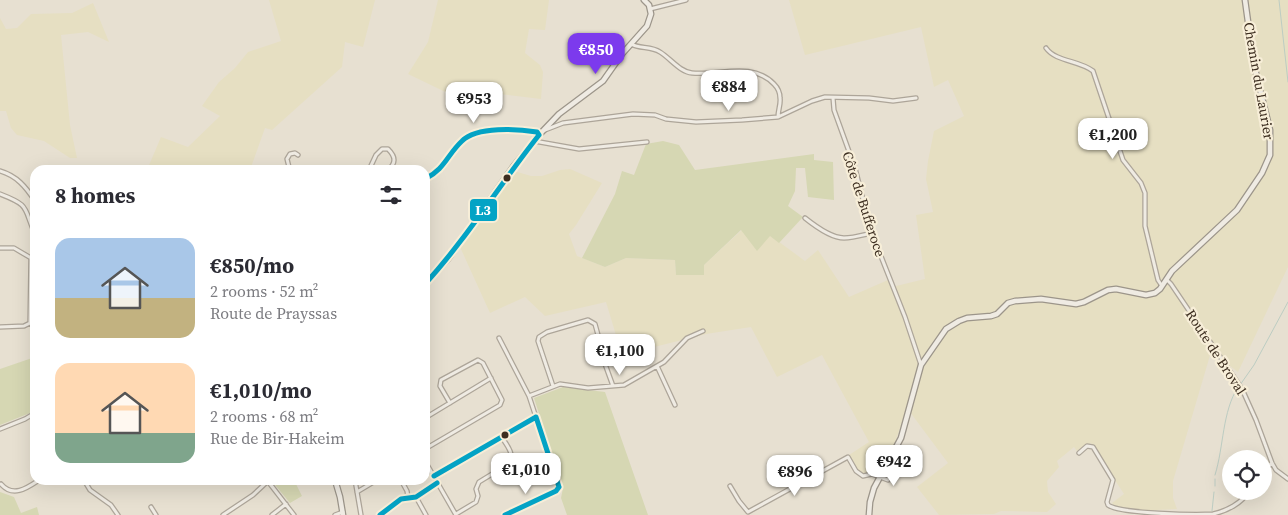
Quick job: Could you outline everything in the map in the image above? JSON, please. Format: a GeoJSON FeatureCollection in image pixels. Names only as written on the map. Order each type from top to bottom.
{"type":"FeatureCollection","features":[{"type":"Feature","properties":{"kind":"street"},"geometry":{"type":"LineString","coordinates":[[430,279],[448,259],[503,180],[539,135],[559,114],[603,81],[647,26],[651,14],[644,0]]}},
{"type":"Feature","properties":{"kind":"street"},"geometry":{"type":"LineString","coordinates":[[650,9],[686,0]]}},
{"type":"Feature","properties":{"kind":"street","name":"Chemin du Laurier"},"geometry":{"type":"LineString","coordinates":[[869,515],[872,494],[901,438],[920,365],[938,338],[953,324],[967,318],[997,314],[1008,303],[1015,300],[1041,299],[1080,304],[1108,290],[1116,289],[1146,295],[1158,292],[1182,262],[1237,210],[1262,173],[1270,155],[1270,130],[1254,65],[1245,0]]}},
{"type":"Feature","properties":{"kind":"street"},"geometry":{"type":"LineString","coordinates":[[631,44],[654,48],[691,73],[726,71],[760,74],[778,88],[780,98],[778,117]]}},
{"type":"Feature","properties":{"kind":"street"},"geometry":{"type":"LineString","coordinates":[[1046,48],[1050,54],[1086,65],[1093,71],[1123,160],[1141,183],[1145,193],[1145,226],[1158,280],[1162,286]]}},
{"type":"Feature","properties":{"kind":"street"},"geometry":{"type":"LineString","coordinates":[[544,131],[563,123],[633,114],[655,115],[666,119],[696,122],[778,117],[825,97],[869,98],[893,101],[916,98]]}},
{"type":"Feature","properties":{"kind":"street","name":"Côte de Bufferoce"},"geometry":{"type":"LineString","coordinates":[[833,98],[834,110],[855,168],[872,233],[905,317],[920,365]]}},
{"type":"Feature","properties":{"kind":"street"},"geometry":{"type":"LineString","coordinates":[[430,177],[440,172],[461,141],[470,135],[486,132],[528,130],[537,132],[539,135]]}},
{"type":"Feature","properties":{"kind":"street"},"geometry":{"type":"LineString","coordinates":[[534,142],[579,149],[647,142]]}},
{"type":"Feature","properties":{"kind":"street"},"geometry":{"type":"LineString","coordinates":[[371,165],[376,155],[382,149],[388,149],[393,154],[393,165]]}},
{"type":"Feature","properties":{"kind":"street"},"geometry":{"type":"LineString","coordinates":[[288,165],[287,159],[290,154],[298,155]]}},
{"type":"Feature","properties":{"kind":"street"},"geometry":{"type":"LineString","coordinates":[[0,171],[17,178],[30,195]]}},
{"type":"Feature","properties":{"kind":"street"},"geometry":{"type":"LineString","coordinates":[[0,194],[22,204],[30,216]]}},
{"type":"Feature","properties":{"kind":"street"},"geometry":{"type":"LineString","coordinates":[[805,218],[817,227],[838,237],[843,238],[872,233]]}},
{"type":"Feature","properties":{"kind":"street"},"geometry":{"type":"LineString","coordinates":[[0,248],[17,249],[30,258]]}},
{"type":"Feature","properties":{"kind":"street","name":"Route de Broval"},"geometry":{"type":"LineString","coordinates":[[1167,280],[1172,284],[1242,389],[1267,450]]}},
{"type":"Feature","properties":{"kind":"street"},"geometry":{"type":"LineString","coordinates":[[553,386],[538,341],[539,337],[547,332],[560,330],[580,321],[588,320],[594,324],[613,386]]}},
{"type":"Feature","properties":{"kind":"street"},"geometry":{"type":"LineString","coordinates":[[0,327],[24,326],[30,323]]}},
{"type":"Feature","properties":{"kind":"street"},"geometry":{"type":"LineString","coordinates":[[530,396],[560,384],[588,388],[630,383],[669,358],[687,338],[703,331]]}},
{"type":"Feature","properties":{"kind":"street"},"geometry":{"type":"LineString","coordinates":[[498,338],[530,396],[559,487],[556,492],[505,515]]}},
{"type":"Feature","properties":{"kind":"street"},"geometry":{"type":"LineString","coordinates":[[430,446],[502,402],[484,364],[478,360],[443,378],[440,382],[440,386],[450,403]]}},
{"type":"Feature","properties":{"kind":"street"},"geometry":{"type":"LineString","coordinates":[[657,366],[675,405]]}},
{"type":"Feature","properties":{"kind":"street"},"geometry":{"type":"LineString","coordinates":[[430,415],[491,378]]}},
{"type":"Feature","properties":{"kind":"street"},"geometry":{"type":"LineString","coordinates":[[0,428],[30,416]]}},
{"type":"Feature","properties":{"kind":"street"},"geometry":{"type":"LineString","coordinates":[[434,476],[536,417]]}},
{"type":"Feature","properties":{"kind":"street"},"geometry":{"type":"LineString","coordinates":[[430,469],[456,514],[476,502],[478,496],[476,489],[479,482],[510,463],[512,454],[501,436]]}},
{"type":"Feature","properties":{"kind":"street"},"geometry":{"type":"LineString","coordinates":[[1079,453],[1087,446],[1093,447],[1113,480],[1108,505],[1119,510],[1134,513],[1214,514],[1236,505],[1242,500]]}},
{"type":"Feature","properties":{"kind":"street"},"geometry":{"type":"LineString","coordinates":[[730,486],[742,506],[748,512],[848,457],[859,475],[863,476],[872,474],[888,480],[891,467]]}},
{"type":"Feature","properties":{"kind":"street","name":"Route de Broval"},"geometry":{"type":"LineString","coordinates":[[1272,463],[1281,475],[1288,479]]}},
{"type":"Feature","properties":{"kind":"street"},"geometry":{"type":"LineString","coordinates":[[380,515],[387,511],[394,503],[403,498],[416,496],[437,483]]}},
{"type":"Feature","properties":{"kind":"street"},"geometry":{"type":"LineString","coordinates":[[1,484],[8,490],[16,491],[26,489],[32,485]]}},
{"type":"Feature","properties":{"kind":"street"},"geometry":{"type":"LineString","coordinates":[[87,485],[90,490],[111,505],[118,515]]}},
{"type":"Feature","properties":{"kind":"street"},"geometry":{"type":"LineString","coordinates":[[223,515],[253,495],[263,485]]}},
{"type":"Feature","properties":{"kind":"street"},"geometry":{"type":"LineString","coordinates":[[270,485],[294,515]]}},
{"type":"Feature","properties":{"kind":"street"},"geometry":{"type":"LineString","coordinates":[[335,515],[343,514],[336,485]]}},
{"type":"Feature","properties":{"kind":"street"},"geometry":{"type":"LineString","coordinates":[[356,485],[360,515]]}},
{"type":"Feature","properties":{"kind":"street"},"geometry":{"type":"LineString","coordinates":[[357,492],[369,485]]}},
{"type":"Feature","properties":{"kind":"street"},"geometry":{"type":"LineString","coordinates":[[404,485],[408,497]]}},
{"type":"Feature","properties":{"kind":"street"},"geometry":{"type":"LineString","coordinates":[[416,496],[426,515]]}},
{"type":"Feature","properties":{"kind":"street"},"geometry":{"type":"LineString","coordinates":[[272,515],[286,504]]}},
{"type":"Feature","properties":{"kind":"street"},"geometry":{"type":"LineString","coordinates":[[151,508],[156,515]]}},
{"type":"Feature","properties":{"kind":"shaded area"},"geometry":{"type":"Polygon","coordinates":[[[269,0],[375,0],[363,47],[345,42],[342,67],[272,130],[265,128],[252,165],[149,165],[161,137],[188,147],[220,116],[202,106],[219,82],[235,68],[248,52],[281,41],[269,0]]]}},
{"type":"Feature","properties":{"kind":"shaded area"},"geometry":{"type":"Polygon","coordinates":[[[438,0],[549,0],[545,30],[529,29],[525,53],[540,65],[543,72],[541,99],[468,90],[462,100],[408,74],[428,42],[438,0]]]}},
{"type":"Feature","properties":{"kind":"shaded area"},"geometry":{"type":"Polygon","coordinates":[[[789,0],[1288,0],[1288,267],[1238,372],[1211,352],[1173,481],[1173,498],[1177,509],[1135,511],[1115,506],[1112,503],[1124,494],[1091,443],[1077,451],[1074,447],[1057,461],[1059,467],[1047,481],[1048,492],[1056,504],[1047,512],[1001,511],[994,514],[939,515],[917,487],[948,463],[907,408],[891,454],[880,472],[863,475],[857,471],[849,455],[869,442],[822,355],[777,377],[751,327],[706,334],[622,355],[606,302],[545,316],[525,297],[490,313],[460,247],[514,171],[531,176],[542,176],[570,169],[602,183],[569,234],[577,256],[605,267],[626,258],[675,260],[676,275],[704,275],[704,265],[742,230],[771,236],[805,261],[818,250],[849,297],[888,280],[892,287],[925,279],[916,215],[933,212],[926,179],[934,131],[964,116],[948,80],[934,87],[921,27],[805,55],[789,0]]]}},
{"type":"Feature","properties":{"kind":"shaded area"},"geometry":{"type":"Polygon","coordinates":[[[93,3],[109,42],[88,32],[61,35],[70,125],[77,158],[70,158],[44,141],[17,135],[11,128],[6,111],[0,111],[0,18],[6,29],[17,28],[31,14],[72,13],[93,3]]]}},
{"type":"Feature","properties":{"kind":"green space"},"geometry":{"type":"Polygon","coordinates":[[[663,141],[679,145],[695,170],[814,154],[814,160],[833,162],[834,200],[808,197],[805,168],[796,168],[795,191],[788,206],[803,217],[779,243],[770,236],[757,251],[741,230],[704,265],[704,275],[676,275],[675,260],[626,258],[605,267],[582,258],[615,194],[622,171],[634,175],[646,144],[663,141]]]}},
{"type":"Feature","properties":{"kind":"green space"},"geometry":{"type":"Polygon","coordinates":[[[30,359],[30,413],[0,425],[0,369],[30,359]]]}},
{"type":"Feature","properties":{"kind":"green space"},"geometry":{"type":"Polygon","coordinates":[[[563,387],[605,392],[648,515],[567,515],[561,498],[563,488],[534,398],[563,387]]]}},
{"type":"Feature","properties":{"kind":"green space"},"geometry":{"type":"Polygon","coordinates":[[[275,485],[296,485],[302,496],[290,503],[275,485]]]}},
{"type":"Feature","properties":{"kind":"green space"},"geometry":{"type":"Polygon","coordinates":[[[0,492],[14,497],[21,513],[37,507],[39,515],[0,515],[0,492]]]}},
{"type":"Feature","properties":{"kind":"waterway"},"geometry":{"type":"LineString","coordinates":[[1279,0],[1288,82]]}},
{"type":"Feature","properties":{"kind":"waterway"},"geometry":{"type":"LineString","coordinates":[[1240,385],[1254,365],[1288,302]]}},
{"type":"Feature","properties":{"kind":"waterway"},"geometry":{"type":"LineString","coordinates":[[1215,475],[1226,418],[1238,387]]}},
{"type":"Feature","properties":{"kind":"waterway"},"geometry":{"type":"LineString","coordinates":[[1215,479],[1215,486]]}},
{"type":"Feature","properties":{"kind":"waterway"},"geometry":{"type":"LineString","coordinates":[[1212,511],[1214,492]]}},
{"type":"Feature","properties":{"kind":"transit line","name":"L3"},"geometry":{"type":"LineString","coordinates":[[430,176],[442,166],[453,151],[469,136],[498,130],[537,132],[539,135]]}},
{"type":"Feature","properties":{"kind":"transit line","name":"L3"},"geometry":{"type":"LineString","coordinates":[[430,278],[469,230],[539,135]]}},
{"type":"Feature","properties":{"kind":"transit line","name":"L3"},"geometry":{"type":"LineString","coordinates":[[536,417],[559,487]]}},
{"type":"Feature","properties":{"kind":"transit line","name":"L3"},"geometry":{"type":"LineString","coordinates":[[434,476],[536,417]]}},
{"type":"Feature","properties":{"kind":"transit line","name":"L3"},"geometry":{"type":"LineString","coordinates":[[380,515],[401,499],[416,497],[437,483]]}},
{"type":"Feature","properties":{"kind":"transit line","name":"L3"},"geometry":{"type":"LineString","coordinates":[[505,515],[556,491],[559,487]]}}]}
